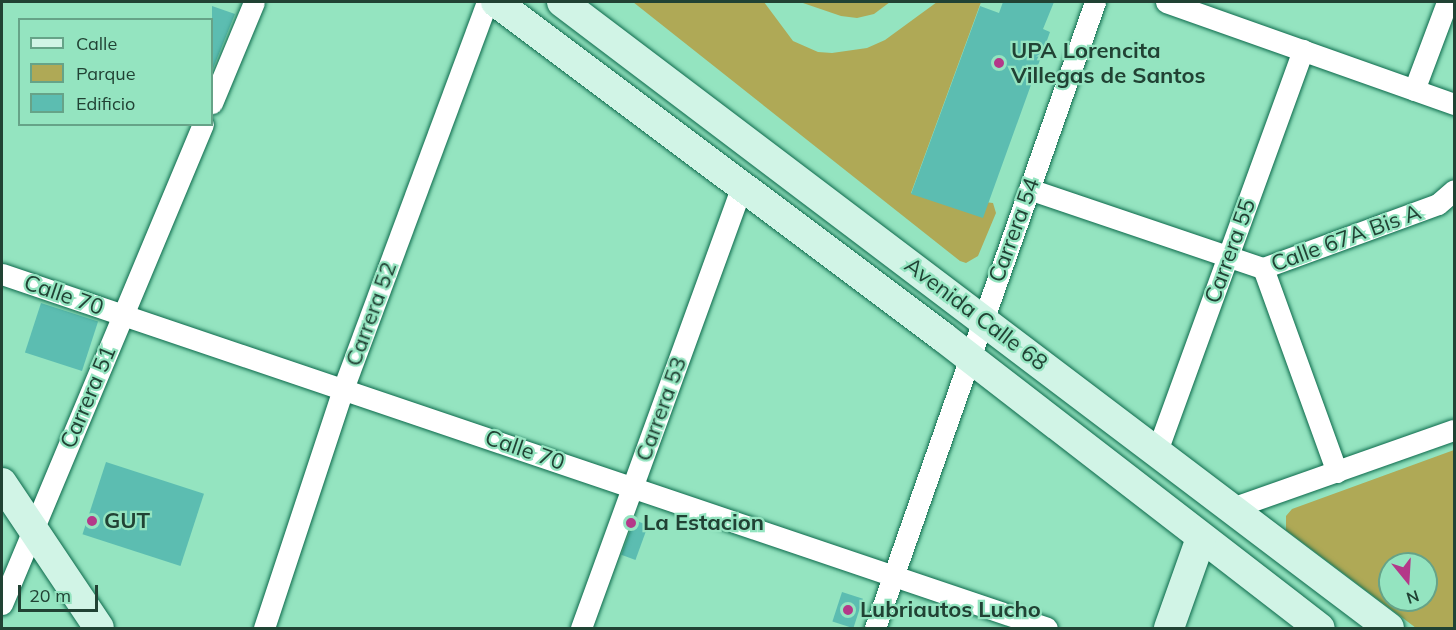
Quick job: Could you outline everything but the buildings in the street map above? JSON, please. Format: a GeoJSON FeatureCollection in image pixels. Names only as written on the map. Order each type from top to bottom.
{"type":"FeatureCollection","features":[{"type":"Feature","properties":{"kind":"main road","name":"Avenida Calle 68"},"geometry":{"type":"LineString","coordinates":[[496,2],[1320,628]]}},
{"type":"Feature","properties":{"kind":"main road","name":"Avenida Calle 68"},"geometry":{"type":"LineString","coordinates":[[562,2],[1389,628]]}},
{"type":"Feature","properties":{"kind":"main road"},"geometry":{"type":"LineString","coordinates":[[2,483],[99,628]]}},
{"type":"Feature","properties":{"kind":"main road"},"geometry":{"type":"LineString","coordinates":[[1169,628],[1201,538]]}},
{"type":"Feature","properties":{"kind":"street"},"geometry":{"type":"LineString","coordinates":[[213,101],[253,2]]}},
{"type":"Feature","properties":{"kind":"street","name":"Carrera 52"},"geometry":{"type":"LineString","coordinates":[[264,628],[343,389],[487,2]]}},
{"type":"Feature","properties":{"kind":"street","name":"Carrera 54"},"geometry":{"type":"LineString","coordinates":[[875,628],[1095,2]]}},
{"type":"Feature","properties":{"kind":"street"},"geometry":{"type":"LineString","coordinates":[[1166,2],[1455,104]]}},
{"type":"Feature","properties":{"kind":"street"},"geometry":{"type":"LineString","coordinates":[[1414,90],[1447,2]]}},
{"type":"Feature","properties":{"kind":"street","name":"Carrera 55"},"geometry":{"type":"LineString","coordinates":[[1157,451],[1303,50]]}},
{"type":"Feature","properties":{"kind":"street","name":"Carrera 51"},"geometry":{"type":"LineString","coordinates":[[2,604],[202,126]]}},
{"type":"Feature","properties":{"kind":"street","name":"Carrera 53"},"geometry":{"type":"LineString","coordinates":[[581,628],[741,189]]}},
{"type":"Feature","properties":{"kind":"street","name":"Calle 67A Bis A"},"geometry":{"type":"LineString","coordinates":[[1029,189],[1263,268],[1438,204],[1455,190]]}},
{"type":"Feature","properties":{"kind":"street"},"geometry":{"type":"LineString","coordinates":[[1263,268],[1337,472]]}},
{"type":"Feature","properties":{"kind":"street","name":"Calle 70"},"geometry":{"type":"LineString","coordinates":[[2,274],[1047,628]]}},
{"type":"Feature","properties":{"kind":"street"},"geometry":{"type":"LineString","coordinates":[[1232,508],[1455,430]]}},
{"type":"Feature","properties":{"kind":"green space"},"geometry":{"type":"Polygon","coordinates":[[[633,2],[764,2],[793,41],[818,52],[832,53],[867,48],[885,40],[937,2],[981,2],[911,193],[993,203],[996,213],[978,256],[966,263],[960,261],[633,2]]]}},
{"type":"Feature","properties":{"kind":"green space"},"geometry":{"type":"Polygon","coordinates":[[[800,2],[890,2],[874,14],[857,18],[841,16],[800,2]]]}},
{"type":"Feature","properties":{"kind":"green space"},"geometry":{"type":"Polygon","coordinates":[[[1454,450],[1454,628],[1416,628],[1395,612],[1438,612],[1438,552],[1378,552],[1378,599],[1286,530],[1286,516],[1292,509],[1454,450]]]}},
{"type":"Feature","properties":{"kind":"place","name":"UPA Lorencita Villegas de Santos"},"geometry":{"type":"Point","coordinates":[999,63]}},
{"type":"Feature","properties":{"kind":"place","name":"GUT"},"geometry":{"type":"Point","coordinates":[92,521]}},
{"type":"Feature","properties":{"kind":"place","name":"La Estacion"},"geometry":{"type":"Point","coordinates":[631,523]}},
{"type":"Feature","properties":{"kind":"place","name":"Lubriautos Lucho"},"geometry":{"type":"Point","coordinates":[848,610]}}]}
